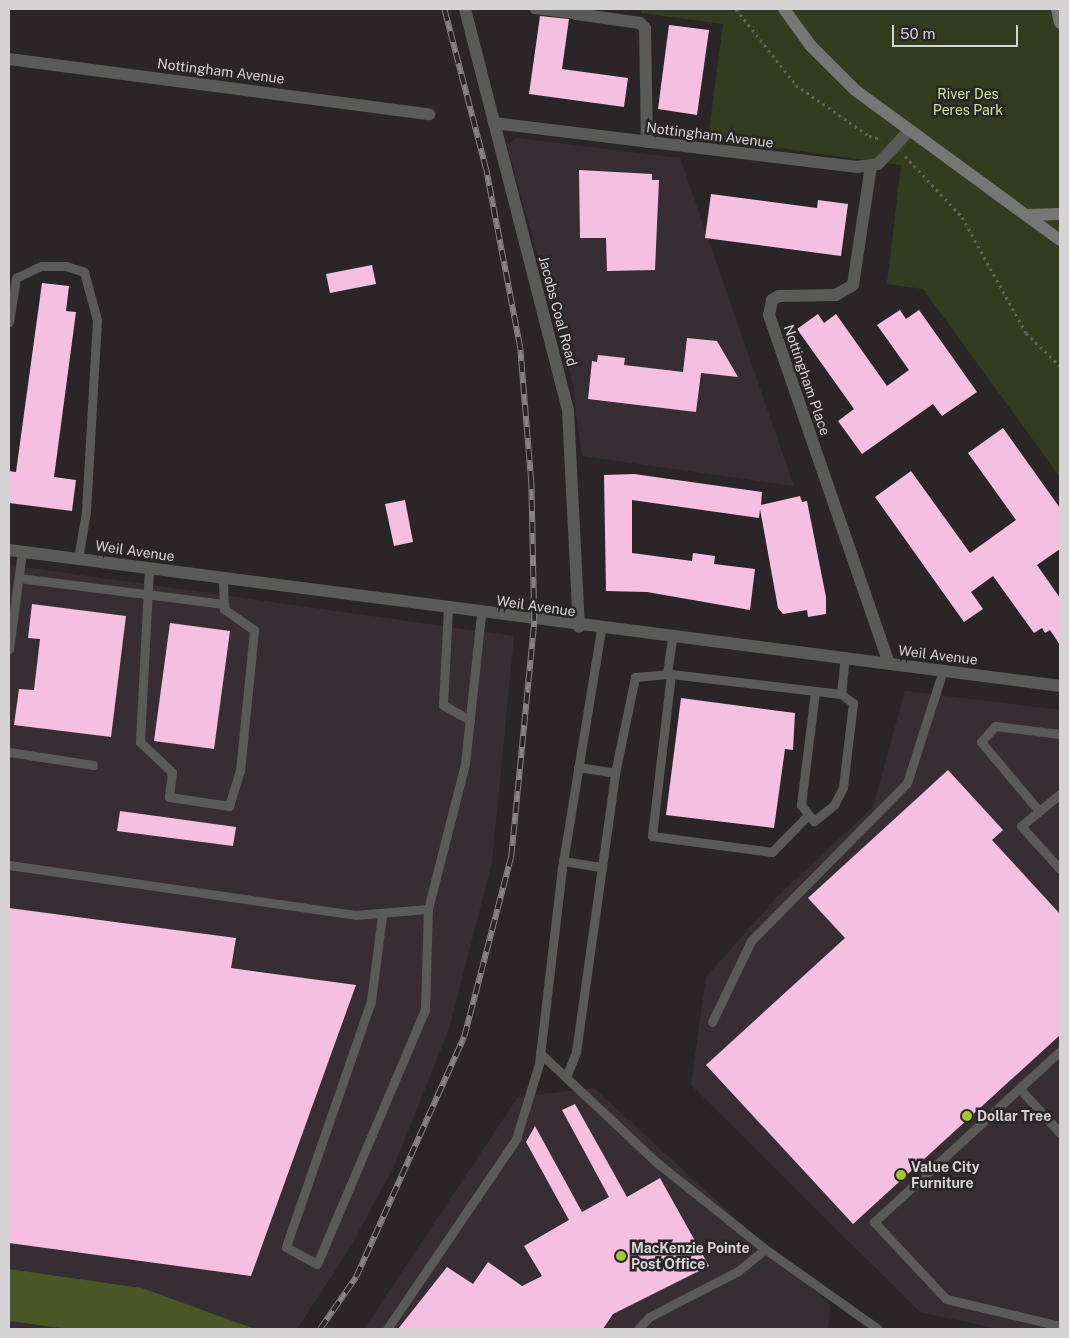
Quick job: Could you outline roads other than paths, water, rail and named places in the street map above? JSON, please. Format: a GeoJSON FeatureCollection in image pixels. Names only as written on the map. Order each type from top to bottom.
{"type":"FeatureCollection","features":[{"type":"Feature","properties":{"kind":"main road"},"geometry":{"type":"LineString","coordinates":[[784,9],[833,70],[909,131],[1028,215],[1060,240]]}},
{"type":"Feature","properties":{"kind":"main road"},"geometry":{"type":"LineString","coordinates":[[1057,9],[1060,22]]}},
{"type":"Feature","properties":{"kind":"main road"},"geometry":{"type":"LineString","coordinates":[[1028,215],[1060,214]]}},
{"type":"Feature","properties":{"kind":"street","name":"Jacobs Coal Road"},"geometry":{"type":"LineString","coordinates":[[465,9],[568,411],[579,627]]}},
{"type":"Feature","properties":{"kind":"street"},"geometry":{"type":"LineString","coordinates":[[576,11],[640,23],[645,28],[647,142]]}},
{"type":"Feature","properties":{"kind":"street","name":"Nottingham Avenue"},"geometry":{"type":"LineString","coordinates":[[9,59],[429,114]]}},
{"type":"Feature","properties":{"kind":"street","name":"Nottingham Avenue"},"geometry":{"type":"LineString","coordinates":[[494,123],[647,142],[871,166]]}},
{"type":"Feature","properties":{"kind":"street"},"geometry":{"type":"LineString","coordinates":[[871,166],[896,148],[909,131]]}},
{"type":"Feature","properties":{"kind":"street","name":"Nottingham Place"},"geometry":{"type":"LineString","coordinates":[[871,166],[853,285],[836,295],[779,296],[772,300],[769,315],[889,664]]}},
{"type":"Feature","properties":{"kind":"street","name":"Weil Avenue"},"geometry":{"type":"LineString","coordinates":[[9,550],[579,627],[846,658],[1060,686]]}},
{"type":"Feature","properties":{"kind":"lane"},"geometry":{"type":"LineString","coordinates":[[534,9],[576,11]]}},
{"type":"Feature","properties":{"kind":"lane"},"geometry":{"type":"LineString","coordinates":[[9,322],[16,278],[41,266],[66,266],[84,272],[97,320],[86,512],[78,559]]}},
{"type":"Feature","properties":{"kind":"lane"},"geometry":{"type":"LineString","coordinates":[[9,649],[22,552]]}},
{"type":"Feature","properties":{"kind":"lane"},"geometry":{"type":"LineString","coordinates":[[19,578],[148,594],[224,604],[254,630],[240,771],[229,806],[169,797],[172,772],[140,742],[148,594],[149,569]]}},
{"type":"Feature","properties":{"kind":"lane"},"geometry":{"type":"LineString","coordinates":[[223,578],[224,604]]}},
{"type":"Feature","properties":{"kind":"lane"},"geometry":{"type":"LineString","coordinates":[[448,609],[442,705],[470,720]]}},
{"type":"Feature","properties":{"kind":"lane"},"geometry":{"type":"LineString","coordinates":[[382,916],[372,1001],[286,1247],[317,1264],[425,1009],[428,909],[465,764],[481,614]]}},
{"type":"Feature","properties":{"kind":"lane"},"geometry":{"type":"LineString","coordinates":[[387,1329],[516,1139],[540,1053],[563,861],[601,629]]}},
{"type":"Feature","properties":{"kind":"lane"},"geometry":{"type":"LineString","coordinates":[[672,638],[652,836],[772,852],[807,816]]}},
{"type":"Feature","properties":{"kind":"lane"},"geometry":{"type":"LineString","coordinates":[[841,694],[846,658]]}},
{"type":"Feature","properties":{"kind":"lane"},"geometry":{"type":"LineString","coordinates":[[712,1022],[751,941],[907,783],[943,670]]}},
{"type":"Feature","properties":{"kind":"lane"},"geometry":{"type":"LineString","coordinates":[[566,1078],[576,1052],[615,773],[636,677],[669,674],[841,694],[852,702],[843,787],[824,815],[814,820],[807,816],[801,805],[815,692]]}},
{"type":"Feature","properties":{"kind":"lane"},"geometry":{"type":"LineString","coordinates":[[1039,811],[981,742],[995,726],[1060,734]]}},
{"type":"Feature","properties":{"kind":"lane"},"geometry":{"type":"LineString","coordinates":[[9,752],[92,765]]}},
{"type":"Feature","properties":{"kind":"lane"},"geometry":{"type":"LineString","coordinates":[[578,766],[615,773]]}},
{"type":"Feature","properties":{"kind":"lane"},"geometry":{"type":"LineString","coordinates":[[1060,794],[1021,826],[1060,869]]}},
{"type":"Feature","properties":{"kind":"lane"},"geometry":{"type":"LineString","coordinates":[[563,861],[601,867]]}},
{"type":"Feature","properties":{"kind":"lane"},"geometry":{"type":"LineString","coordinates":[[9,865],[173,892],[382,916],[428,909]]}},
{"type":"Feature","properties":{"kind":"lane"},"geometry":{"type":"LineString","coordinates":[[1060,1051],[874,1222],[946,1299],[1060,1326]]}},
{"type":"Feature","properties":{"kind":"lane"},"geometry":{"type":"LineString","coordinates":[[540,1053],[656,1162],[765,1249],[878,1329]]}},
{"type":"Feature","properties":{"kind":"lane"},"geometry":{"type":"LineString","coordinates":[[1020,1089],[1060,1132]]}},
{"type":"Feature","properties":{"kind":"lane"},"geometry":{"type":"LineString","coordinates":[[638,1329],[649,1317],[738,1271],[765,1249]]}},
{"type":"Feature","properties":{"kind":"railway"},"geometry":{"type":"LineString","coordinates":[[320,1329],[356,1277],[464,1037],[511,857],[534,621],[531,482],[520,348],[486,170],[444,9]]}},
{"type":"Feature","properties":{"kind":"place","name":"Dollar Tree"},"geometry":{"type":"Point","coordinates":[967,1116]}},
{"type":"Feature","properties":{"kind":"place","name":"Value City Furniture"},"geometry":{"type":"Point","coordinates":[901,1175]}},
{"type":"Feature","properties":{"kind":"place","name":"MacKenzie Pointe Post Office"},"geometry":{"type":"Point","coordinates":[621,1256]}},
{"type":"Feature","properties":{"kind":"park label","name":"River Des Peres Park"},"geometry":{"type":"Point","coordinates":[968,102]}}]}
